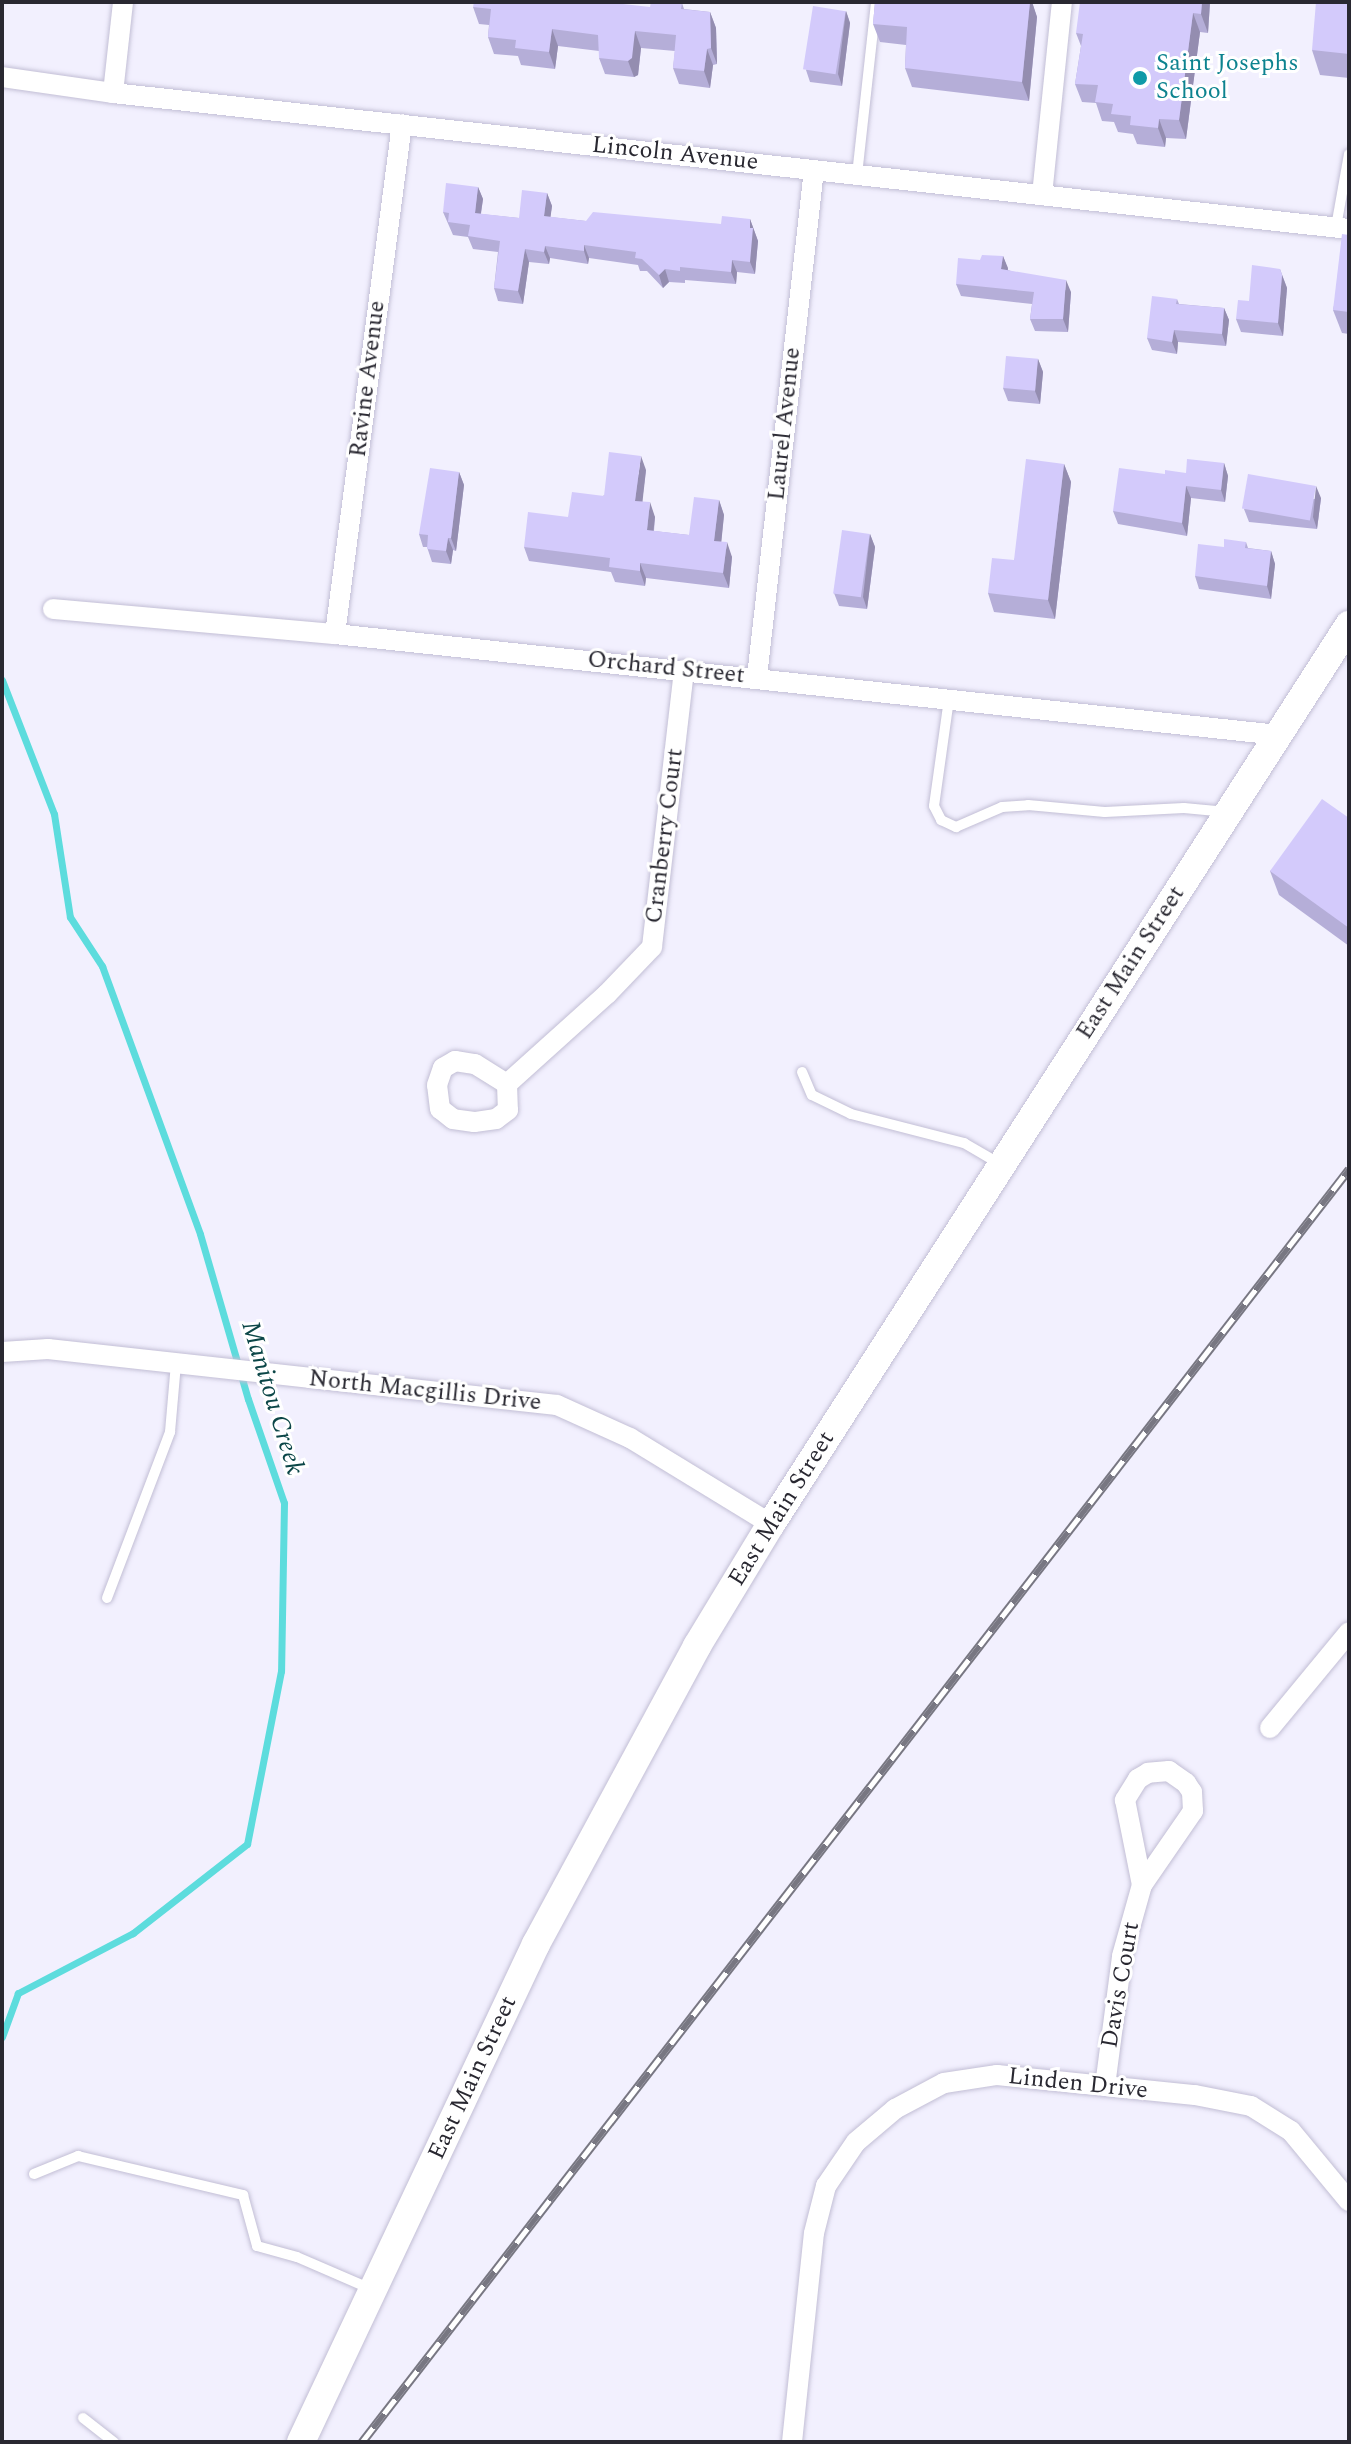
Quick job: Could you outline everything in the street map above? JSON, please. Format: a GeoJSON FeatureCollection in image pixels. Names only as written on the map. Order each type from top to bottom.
{"type":"FeatureCollection","features":[{"type":"Feature","properties":{"kind":"main road","name":"East Main Street"},"geometry":{"type":"LineString","coordinates":[[301,2442],[536,1944],[697,1646],[771,1524],[1349,625]]}},
{"type":"Feature","properties":{"kind":"street"},"geometry":{"type":"LineString","coordinates":[[113,93],[123,2]]}},
{"type":"Feature","properties":{"kind":"street"},"geometry":{"type":"LineString","coordinates":[[1042,195],[1062,2]]}},
{"type":"Feature","properties":{"kind":"street","name":"Lincoln Avenue"},"geometry":{"type":"LineString","coordinates":[[2,77],[113,93],[1342,228]]}},
{"type":"Feature","properties":{"kind":"street","name":"Ravine Avenue"},"geometry":{"type":"LineString","coordinates":[[335,634],[402,124]]}},
{"type":"Feature","properties":{"kind":"street","name":"Laurel Avenue"},"geometry":{"type":"LineString","coordinates":[[757,677],[814,170]]}},
{"type":"Feature","properties":{"kind":"street","name":"Orchard Street"},"geometry":{"type":"LineString","coordinates":[[53,609],[757,677],[1278,735]]}},
{"type":"Feature","properties":{"kind":"street","name":"Cranberry Court"},"geometry":{"type":"LineString","coordinates":[[507,1084],[607,994],[652,947],[684,670]]}},
{"type":"Feature","properties":{"kind":"street","name":"North Macgillis Drive"},"geometry":{"type":"LineString","coordinates":[[2,1352],[48,1349],[557,1405],[630,1438],[771,1524]]}},
{"type":"Feature","properties":{"kind":"street"},"geometry":{"type":"LineString","coordinates":[[1270,1728],[1349,1632]]}},
{"type":"Feature","properties":{"kind":"street","name":"Davis Court"},"geometry":{"type":"LineString","coordinates":[[1105,2086],[1122,1956],[1142,1885],[1193,1811],[1194,1801],[1186,1783],[1169,1771],[1148,1773],[1138,1779],[1125,1800],[1124,1809],[1142,1885]]}},
{"type":"Feature","properties":{"kind":"street","name":"Linden Drive"},"geometry":{"type":"LineString","coordinates":[[792,2442],[814,2233],[826,2186],[856,2142],[895,2109],[944,2083],[997,2075],[1195,2095],[1251,2106],[1291,2131],[1348,2196]]}},
{"type":"Feature","properties":{"kind":"lane"},"geometry":{"type":"LineString","coordinates":[[857,175],[876,2]]}},
{"type":"Feature","properties":{"kind":"lane"},"geometry":{"type":"LineString","coordinates":[[1342,228],[1349,154]]}},
{"type":"Feature","properties":{"kind":"lane"},"geometry":{"type":"LineString","coordinates":[[949,699],[934,806],[941,820],[956,827],[1002,807],[1028,805],[1105,812],[1184,808],[1229,812]]}},
{"type":"Feature","properties":{"kind":"lane"},"geometry":{"type":"LineString","coordinates":[[802,1072],[812,1095],[851,1114],[964,1143],[1002,1165]]}},
{"type":"Feature","properties":{"kind":"lane"},"geometry":{"type":"LineString","coordinates":[[107,1598],[170,1432],[176,1363]]}},
{"type":"Feature","properties":{"kind":"lane"},"geometry":{"type":"LineString","coordinates":[[34,2174],[78,2156],[243,2195],[257,2246],[297,2257],[372,2290]]}},
{"type":"Feature","properties":{"kind":"lane"},"geometry":{"type":"LineString","coordinates":[[83,2418],[114,2442]]}},
{"type":"Feature","properties":{"kind":"building"},"geometry":{"type":"Polygon","coordinates":[[[474,2],[605,2],[650,7],[651,2],[682,3],[681,9],[710,12],[711,48],[707,49],[704,71],[673,68],[676,35],[635,31],[632,58],[628,61],[599,58],[598,35],[552,29],[549,52],[515,48],[516,40],[488,37],[491,9],[473,7],[474,2]]]}},
{"type":"Feature","properties":{"kind":"building"},"geometry":{"type":"Polygon","coordinates":[[[875,2],[1030,2],[1022,82],[905,68],[907,27],[873,24],[875,2]]]}},
{"type":"Feature","properties":{"kind":"building","name":"Saint Josephs School"},"geometry":{"type":"Polygon","coordinates":[[[1080,2],[1202,2],[1201,14],[1193,13],[1179,120],[1159,119],[1158,128],[1130,125],[1131,116],[1111,114],[1113,104],[1095,102],[1098,85],[1075,84],[1083,34],[1076,33],[1080,2]]]}},
{"type":"Feature","properties":{"kind":"building"},"geometry":{"type":"Polygon","coordinates":[[[1316,2],[1349,2],[1349,54],[1312,50],[1316,2]]]}},
{"type":"Feature","properties":{"kind":"building"},"geometry":{"type":"Polygon","coordinates":[[[813,6],[846,11],[836,74],[803,69],[813,6]]]}},
{"type":"Feature","properties":{"kind":"building"},"geometry":{"type":"Polygon","coordinates":[[[446,183],[478,187],[475,213],[519,218],[522,190],[547,193],[544,216],[586,221],[593,212],[721,224],[722,216],[750,219],[750,228],[753,228],[750,262],[732,260],[731,272],[680,267],[680,271],[665,269],[659,275],[642,259],[635,258],[636,252],[584,245],[584,251],[545,246],[544,252],[525,249],[518,291],[494,288],[500,241],[468,236],[470,225],[448,222],[449,213],[443,212],[446,183]]]}},
{"type":"Feature","properties":{"kind":"building"},"geometry":{"type":"Polygon","coordinates":[[[1342,234],[1349,235],[1349,312],[1333,310],[1342,234]]]}},
{"type":"Feature","properties":{"kind":"building"},"geometry":{"type":"Polygon","coordinates":[[[982,255],[1003,256],[1001,269],[1066,280],[1063,319],[1030,319],[1034,292],[956,284],[958,258],[980,260],[982,255]]]}},
{"type":"Feature","properties":{"kind":"building"},"geometry":{"type":"Polygon","coordinates":[[[1252,265],[1280,269],[1278,323],[1236,319],[1238,300],[1249,301],[1252,265]]]}},
{"type":"Feature","properties":{"kind":"building"},"geometry":{"type":"Polygon","coordinates":[[[1152,296],[1177,299],[1176,304],[1224,308],[1222,334],[1174,330],[1172,342],[1147,338],[1152,296]]]}},
{"type":"Feature","properties":{"kind":"building"},"geometry":{"type":"Polygon","coordinates":[[[1006,356],[1038,359],[1035,391],[1003,388],[1006,356]]]}},
{"type":"Feature","properties":{"kind":"building"},"geometry":{"type":"Polygon","coordinates":[[[609,452],[641,456],[635,501],[650,502],[647,530],[689,535],[694,497],[719,500],[714,541],[727,542],[723,573],[640,563],[640,571],[609,567],[610,558],[524,547],[528,512],[568,517],[572,492],[604,496],[609,452]]]}},
{"type":"Feature","properties":{"kind":"building"},"geometry":{"type":"Polygon","coordinates":[[[1026,459],[1064,464],[1048,600],[988,593],[992,558],[1014,560],[1026,459]]]}},
{"type":"Feature","properties":{"kind":"building"},"geometry":{"type":"Polygon","coordinates":[[[1187,459],[1224,463],[1221,490],[1186,486],[1182,523],[1113,511],[1119,468],[1165,474],[1165,470],[1186,473],[1187,459]]]}},
{"type":"Feature","properties":{"kind":"building"},"geometry":{"type":"Polygon","coordinates":[[[430,468],[459,472],[451,538],[448,538],[446,551],[427,549],[428,535],[419,534],[430,468]]]}},
{"type":"Feature","properties":{"kind":"building"},"geometry":{"type":"Polygon","coordinates":[[[1248,474],[1316,486],[1310,520],[1242,508],[1248,474]]]}},
{"type":"Feature","properties":{"kind":"building"},"geometry":{"type":"Polygon","coordinates":[[[842,530],[870,534],[861,597],[833,593],[842,530]]]}},
{"type":"Feature","properties":{"kind":"building"},"geometry":{"type":"Polygon","coordinates":[[[1224,539],[1246,542],[1245,548],[1271,551],[1267,586],[1195,576],[1198,544],[1224,547],[1224,539]]]}},
{"type":"Feature","properties":{"kind":"building"},"geometry":{"type":"Polygon","coordinates":[[[1322,799],[1349,818],[1349,928],[1270,871],[1322,799]]]}},
{"type":"Feature","properties":{"kind":"waterway","name":"Manitou Creek"},"geometry":{"type":"LineString","coordinates":[[2,680],[54,814],[70,917],[102,966],[200,1234],[248,1399],[284,1503],[281,1671],[247,1844],[133,1933],[18,1993],[2,2037]]}},
{"type":"Feature","properties":{"kind":"railway"},"geometry":{"type":"LineString","coordinates":[[362,2442],[1349,1169]]}},
{"type":"Feature","properties":{"kind":"place","name":"Saint Josephs School"},"geometry":{"type":"Point","coordinates":[1140,78]}}]}
